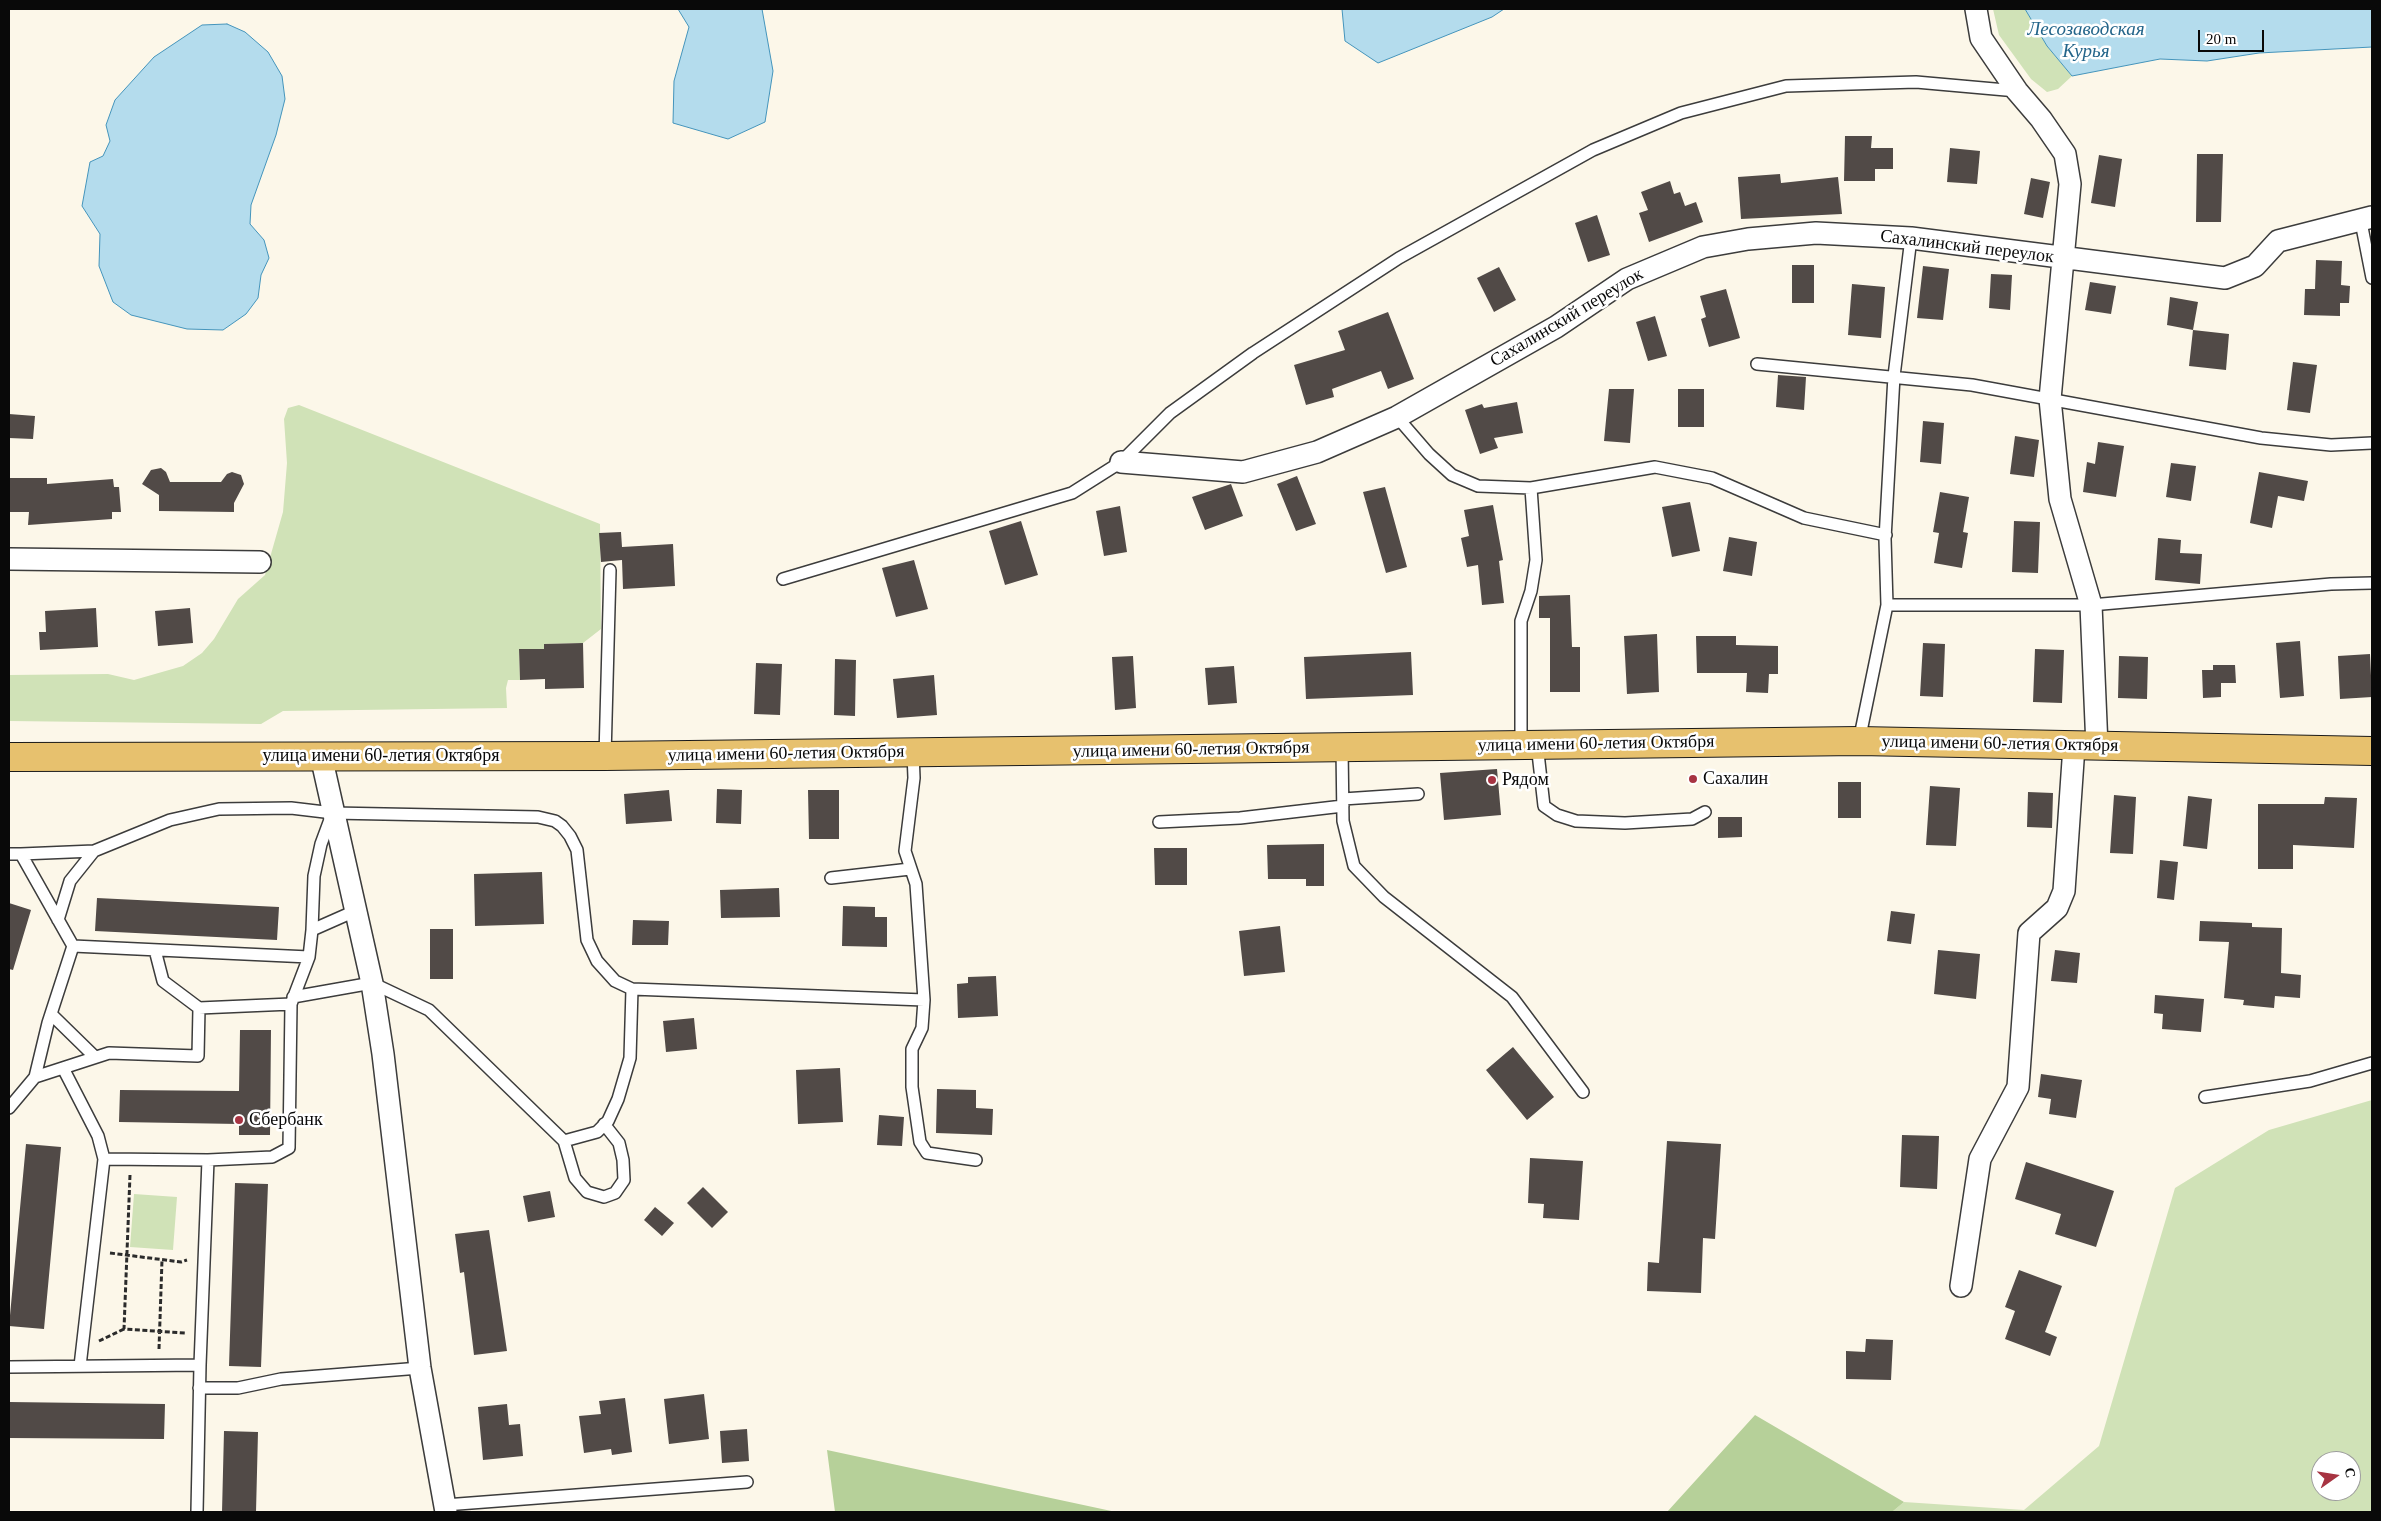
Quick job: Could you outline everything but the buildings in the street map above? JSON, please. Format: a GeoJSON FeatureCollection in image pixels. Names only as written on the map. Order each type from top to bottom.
{"type":"FeatureCollection","features":[{"type":"Feature","properties":{"kind":"main road","name":"улица имени 60-летия Октября"},"geometry":{"type":"LineString","coordinates":[[9,757],[605,756],[1859,741],[2372,752]]}},
{"type":"Feature","properties":{"kind":"street"},"geometry":{"type":"LineString","coordinates":[[1961,1286],[1980,1159],[2018,1087],[2029,933],[2057,908],[2064,890],[2086,746],[2091,605],[2060,499],[2050,399],[2070,184],[2065,154],[2041,119],[2017,91],[1982,38],[1976,9]]}},
{"type":"Feature","properties":{"kind":"street","name":"Сахалинский переулок"},"geometry":{"type":"LineString","coordinates":[[1121,462],[1243,472],[1317,452],[1397,417],[1556,327],[1627,279],[1703,247],[1748,239],[1816,233],[1911,238],[2225,278],[2256,266],[2278,241],[2367,219]]}},
{"type":"Feature","properties":{"kind":"street"},"geometry":{"type":"LineString","coordinates":[[9,559],[260,562]]}},
{"type":"Feature","properties":{"kind":"street"},"geometry":{"type":"LineString","coordinates":[[321,756],[372,983],[383,1054],[420,1368],[445,1509]]}},
{"type":"Feature","properties":{"kind":"lane"},"geometry":{"type":"LineString","coordinates":[[783,579],[1072,493],[1121,462],[1170,412],[1253,353],[1399,258],[1593,150],[1681,113],[1786,86],[1916,82],[2017,91]]}},
{"type":"Feature","properties":{"kind":"lane"},"geometry":{"type":"LineString","coordinates":[[2367,219],[2372,278]]}},
{"type":"Feature","properties":{"kind":"lane"},"geometry":{"type":"LineString","coordinates":[[1859,741],[1888,605],[1886,535],[1894,376],[1911,238]]}},
{"type":"Feature","properties":{"kind":"lane"},"geometry":{"type":"LineString","coordinates":[[1757,364],[1972,385],[2261,438],[2330,445],[2372,443]]}},
{"type":"Feature","properties":{"kind":"lane"},"geometry":{"type":"LineString","coordinates":[[1397,417],[1428,454],[1452,475],[1478,486],[1531,488],[1655,467],[1712,478],[1804,518],[1886,535]]}},
{"type":"Feature","properties":{"kind":"lane"},"geometry":{"type":"LineString","coordinates":[[1531,488],[1536,560],[1531,591],[1521,621],[1529,744],[1544,806],[1557,815],[1576,821],[1625,823],[1692,819],[1705,812]]}},
{"type":"Feature","properties":{"kind":"lane"},"geometry":{"type":"LineString","coordinates":[[605,756],[610,570]]}},
{"type":"Feature","properties":{"kind":"lane"},"geometry":{"type":"LineString","coordinates":[[1888,605],[2091,605],[2372,582]]}},
{"type":"Feature","properties":{"kind":"lane"},"geometry":{"type":"LineString","coordinates":[[1342,748],[1345,835],[1354,866],[1384,896],[1512,997],[1583,1092]]}},
{"type":"Feature","properties":{"kind":"lane"},"geometry":{"type":"LineString","coordinates":[[913,753],[914,778],[905,851],[916,884],[924,1000],[922,1028],[912,1049],[912,1088],[920,1142],[927,1153],[976,1160]]}},
{"type":"Feature","properties":{"kind":"lane"},"geometry":{"type":"LineString","coordinates":[[1159,822],[1240,818],[1343,802],[1418,794]]}},
{"type":"Feature","properties":{"kind":"lane"},"geometry":{"type":"LineString","coordinates":[[9,854],[94,851],[170,820],[219,809],[291,808],[333,813],[538,817],[554,821],[570,836],[577,850],[588,940],[597,961],[615,981],[632,989],[924,1000]]}},
{"type":"Feature","properties":{"kind":"lane"},"geometry":{"type":"LineString","coordinates":[[104,1159],[208,1160],[272,1157],[289,1148],[292,1000],[309,957],[314,876],[321,844],[333,813]]}},
{"type":"Feature","properties":{"kind":"lane"},"geometry":{"type":"LineString","coordinates":[[58,920],[70,881],[94,851]]}},
{"type":"Feature","properties":{"kind":"lane"},"geometry":{"type":"LineString","coordinates":[[21,854],[73,946],[51,1014],[36,1078]]}},
{"type":"Feature","properties":{"kind":"lane"},"geometry":{"type":"LineString","coordinates":[[831,878],[910,869]]}},
{"type":"Feature","properties":{"kind":"lane"},"geometry":{"type":"LineString","coordinates":[[312,930],[355,911]]}},
{"type":"Feature","properties":{"kind":"lane"},"geometry":{"type":"LineString","coordinates":[[73,946],[309,957]]}},
{"type":"Feature","properties":{"kind":"lane"},"geometry":{"type":"LineString","coordinates":[[154,950],[163,981],[199,1008],[292,1000],[372,983],[430,1010],[564,1141],[575,1178],[587,1192],[604,1196],[615,1193],[624,1180],[623,1160],[619,1143],[604,1124]]}},
{"type":"Feature","properties":{"kind":"lane"},"geometry":{"type":"LineString","coordinates":[[564,1141],[597,1132],[604,1124],[618,1099],[630,1058],[632,989]]}},
{"type":"Feature","properties":{"kind":"lane"},"geometry":{"type":"LineString","coordinates":[[9,1108],[36,1078],[108,1052],[198,1056],[199,1008]]}},
{"type":"Feature","properties":{"kind":"lane"},"geometry":{"type":"LineString","coordinates":[[51,1014],[96,1057]]}},
{"type":"Feature","properties":{"kind":"lane"},"geometry":{"type":"LineString","coordinates":[[2206,1097],[2310,1081],[2372,1062]]}},
{"type":"Feature","properties":{"kind":"lane"},"geometry":{"type":"LineString","coordinates":[[63,1068],[98,1136],[104,1159],[80,1366]]}},
{"type":"Feature","properties":{"kind":"lane"},"geometry":{"type":"LineString","coordinates":[[197,1512],[199,1388],[208,1160]]}},
{"type":"Feature","properties":{"kind":"lane"},"geometry":{"type":"LineString","coordinates":[[9,1367],[200,1364]]}},
{"type":"Feature","properties":{"kind":"lane"},"geometry":{"type":"LineString","coordinates":[[199,1388],[238,1388],[281,1379],[420,1368]]}},
{"type":"Feature","properties":{"kind":"lane"},"geometry":{"type":"LineString","coordinates":[[445,1509],[747,1482]]}},
{"type":"Feature","properties":{"kind":"path"},"geometry":{"type":"LineString","coordinates":[[124,1329],[130,1160]]}},
{"type":"Feature","properties":{"kind":"path"},"geometry":{"type":"LineString","coordinates":[[93,1250],[181,1262],[204,1253]]}},
{"type":"Feature","properties":{"kind":"path"},"geometry":{"type":"LineString","coordinates":[[159,1365],[162,1260]]}},
{"type":"Feature","properties":{"kind":"path"},"geometry":{"type":"LineString","coordinates":[[82,1350],[124,1329],[201,1335]]}},
{"type":"Feature","properties":{"kind":"green space"},"geometry":{"type":"Polygon","coordinates":[[[1993,9],[2025,9],[2047,46],[2072,76],[2058,89],[2047,92],[2031,79],[1999,35],[1993,9]]]}},
{"type":"Feature","properties":{"kind":"green space"},"geometry":{"type":"Polygon","coordinates":[[[299,405],[600,524],[601,629],[583,643],[544,644],[544,649],[519,649],[520,680],[508,680],[506,688],[507,708],[283,711],[261,724],[9,721],[9,675],[108,674],[134,680],[183,666],[202,653],[214,639],[238,599],[265,575],[283,512],[287,463],[284,419],[288,408],[299,405]]]}},
{"type":"Feature","properties":{"kind":"green space"},"geometry":{"type":"Polygon","coordinates":[[[2372,1100],[2372,1512],[1892,1512],[1904,1502],[2024,1510],[2099,1446],[2175,1188],[2269,1130],[2372,1100]]]}},
{"type":"Feature","properties":{"kind":"green space"},"geometry":{"type":"Polygon","coordinates":[[[134,1194],[177,1197],[173,1250],[130,1247],[134,1194]]]}},
{"type":"Feature","properties":{"kind":"green space"},"geometry":{"type":"Polygon","coordinates":[[[1755,1415],[1904,1502],[1892,1512],[1667,1512],[1755,1415]]]}},
{"type":"Feature","properties":{"kind":"green space"},"geometry":{"type":"Polygon","coordinates":[[[827,1450],[1116,1512],[835,1512],[827,1450]]]}},
{"type":"Feature","properties":{"kind":"water"},"geometry":{"type":"Polygon","coordinates":[[[678,9],[762,9],[773,71],[765,122],[728,139],[673,123],[674,81],[689,27],[678,9]]]}},
{"type":"Feature","properties":{"kind":"water"},"geometry":{"type":"Polygon","coordinates":[[[1342,9],[1504,9],[1492,17],[1378,63],[1345,41],[1342,9]]]}},
{"type":"Feature","properties":{"kind":"water","name":"Лесозаводская Курья"},"geometry":{"type":"Polygon","coordinates":[[[2025,9],[2372,9],[2372,47],[2259,53],[2207,61],[2160,59],[2072,76],[2047,46],[2025,9]]]}},
{"type":"Feature","properties":{"kind":"water"},"geometry":{"type":"Polygon","coordinates":[[[227,24],[245,32],[268,52],[282,76],[285,99],[276,135],[251,205],[250,224],[264,240],[269,258],[261,275],[258,298],[246,314],[223,330],[187,329],[131,315],[113,302],[99,266],[100,234],[82,206],[90,162],[103,156],[110,141],[106,125],[115,100],[154,57],[202,25],[227,24]]]}},
{"type":"Feature","properties":{"kind":"place","name":"Сахалин"},"geometry":{"type":"Point","coordinates":[1693,779]}},
{"type":"Feature","properties":{"kind":"place","name":"Рядом"},"geometry":{"type":"Point","coordinates":[1492,780]}},
{"type":"Feature","properties":{"kind":"place","name":"Сбербанк"},"geometry":{"type":"Point","coordinates":[239,1120]}}]}
